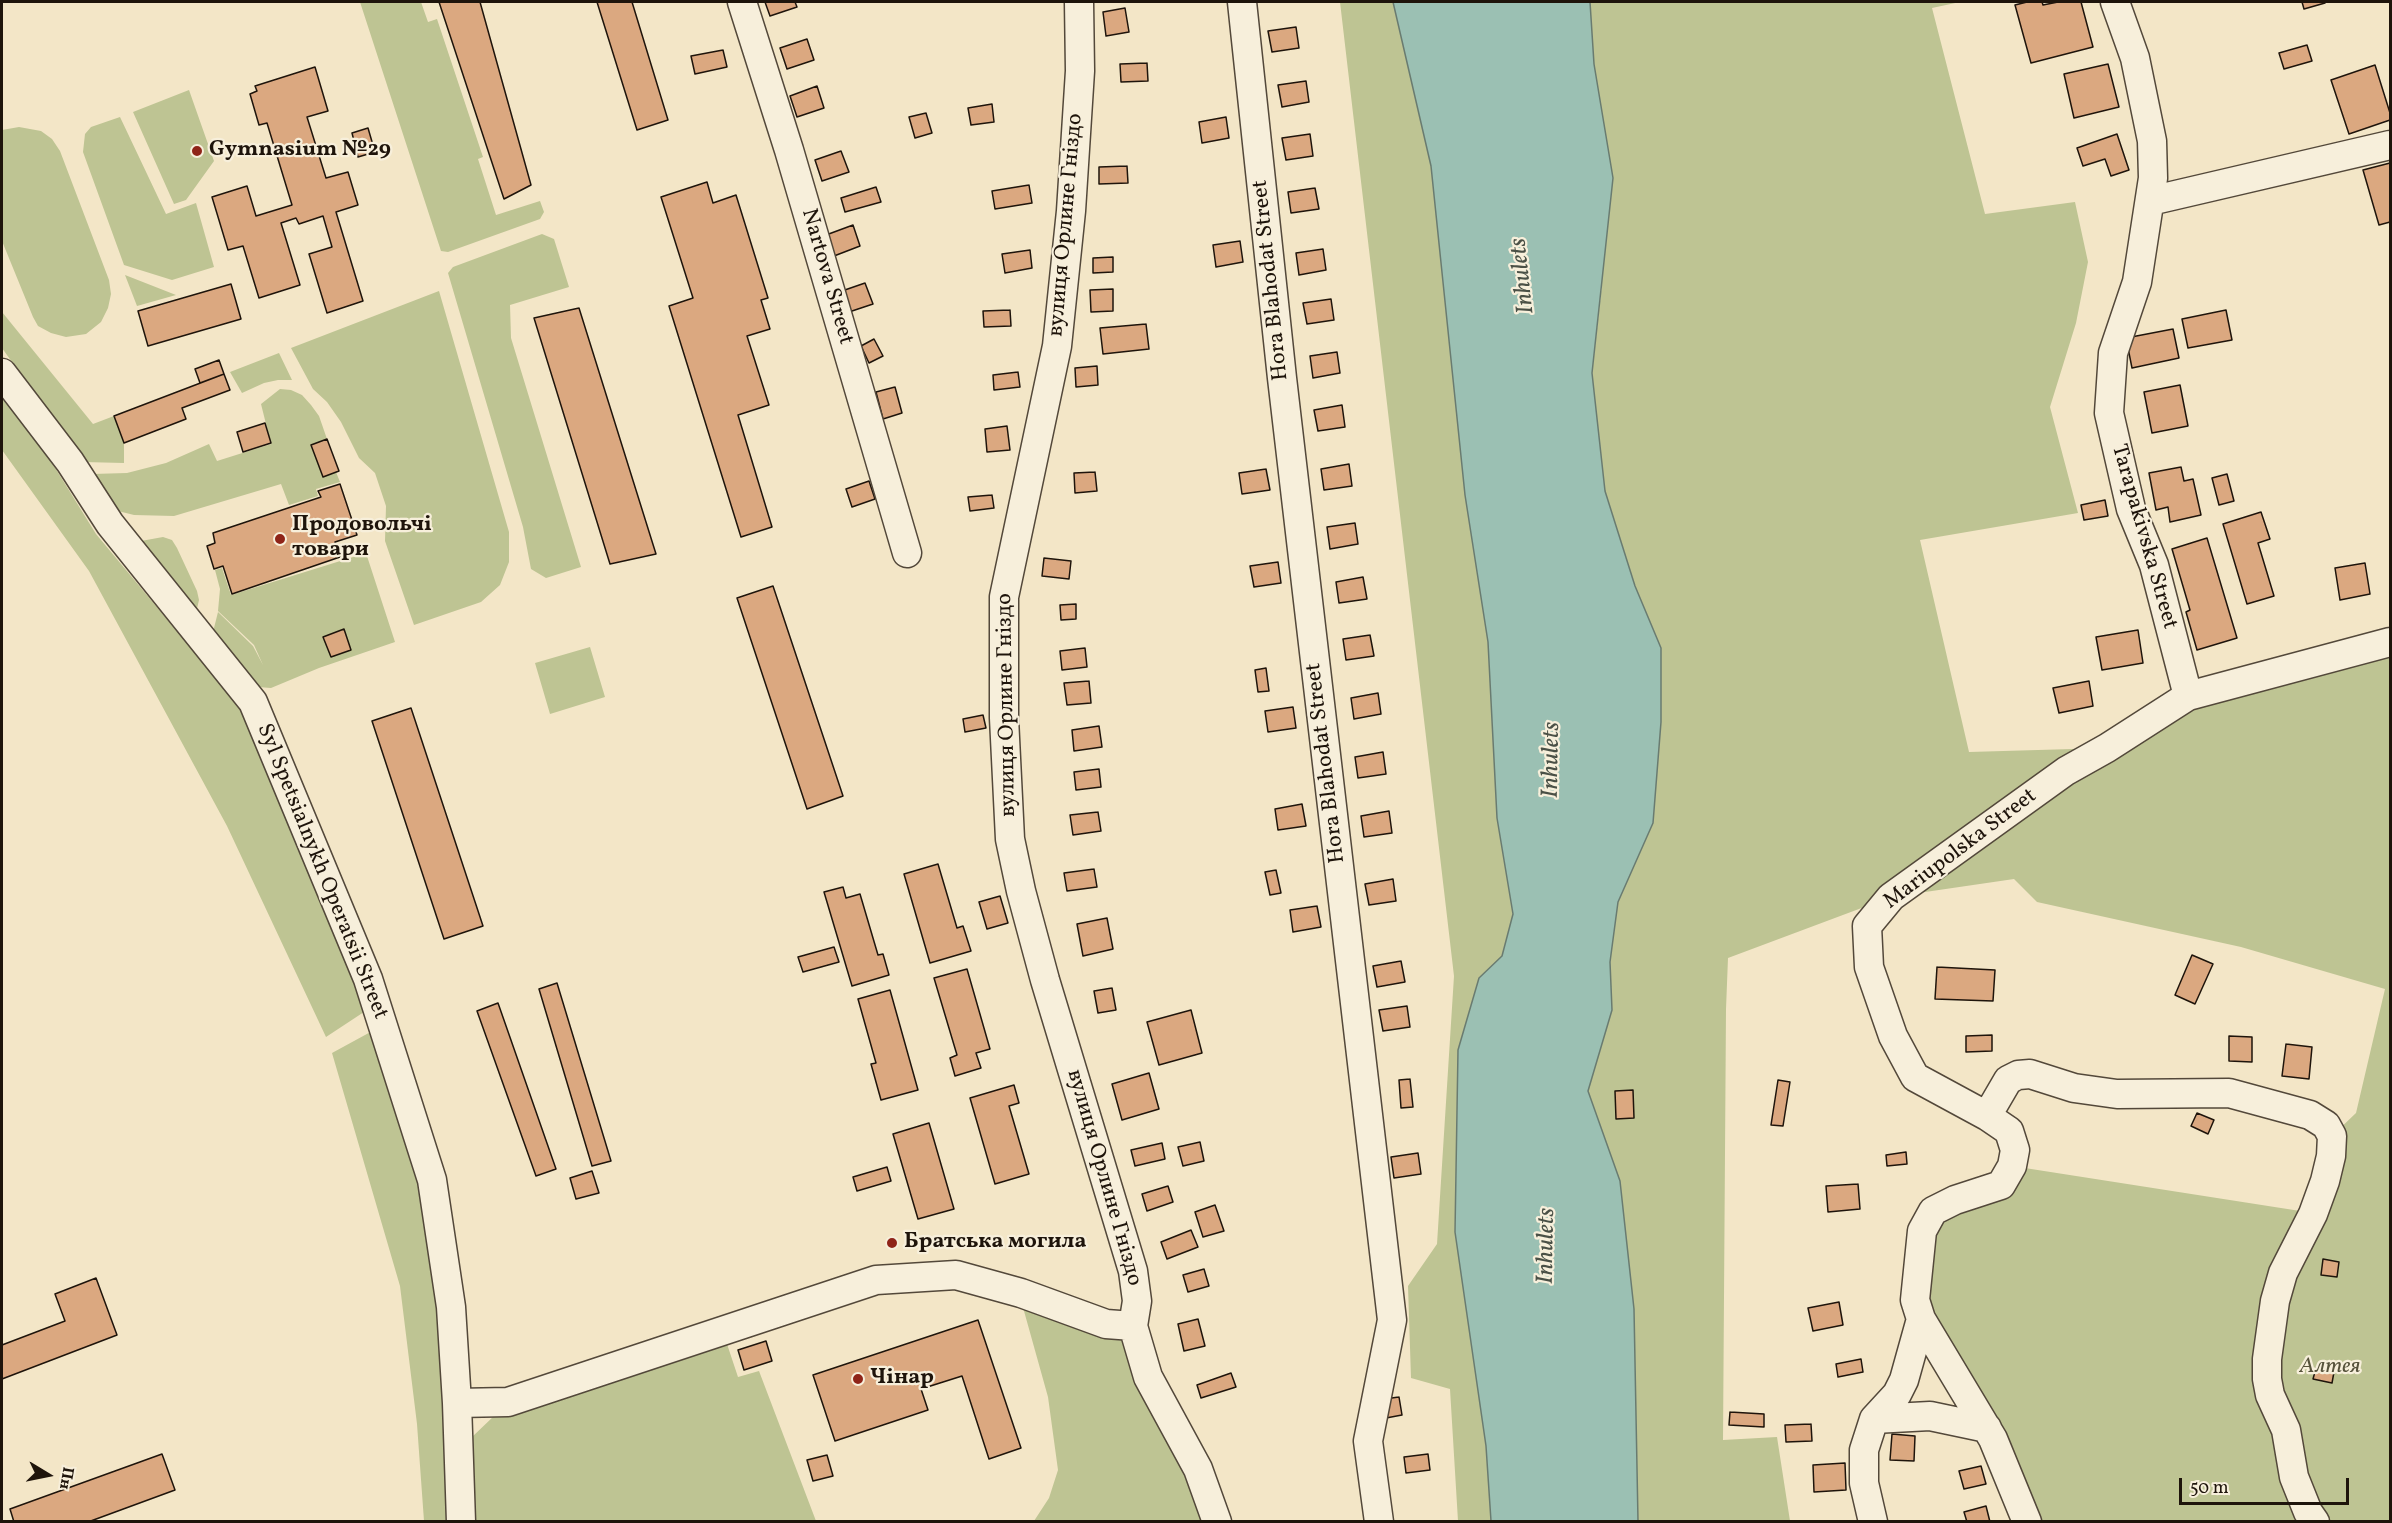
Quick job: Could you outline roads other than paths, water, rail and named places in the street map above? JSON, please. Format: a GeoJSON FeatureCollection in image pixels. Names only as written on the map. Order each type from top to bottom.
{"type":"FeatureCollection","features":[{"type":"Feature","properties":{"kind":"street","name":"Nartova Street"},"geometry":{"type":"LineString","coordinates":[[742,2],[789,150],[907,553]]}},
{"type":"Feature","properties":{"kind":"street","name":"вулиця Орлине Гніздо"},"geometry":{"type":"LineString","coordinates":[[1079,2],[1080,71],[1071,210],[1057,346],[1004,597],[1004,718],[1010,838],[1021,891],[1066,1051],[1133,1271],[1137,1301],[1133,1326]]}},
{"type":"Feature","properties":{"kind":"street","name":"Hora Blahodat Street"},"geometry":{"type":"LineString","coordinates":[[1242,2],[1282,378],[1392,1320],[1368,1441],[1379,1521]]}},
{"type":"Feature","properties":{"kind":"street","name":"Tarapakivska Street"},"geometry":{"type":"LineString","coordinates":[[2115,2],[2135,58],[2152,141],[2153,178],[2137,282],[2113,353],[2109,413],[2131,509],[2154,565],[2188,696]]}},
{"type":"Feature","properties":{"kind":"street"},"geometry":{"type":"LineString","coordinates":[[2150,201],[2391,146]]}},
{"type":"Feature","properties":{"kind":"street","name":"Syl Spetsialnykh Operatsii Street"},"geometry":{"type":"LineString","coordinates":[[2,373],[70,462],[110,524],[253,702],[368,979],[432,1180],[451,1307],[461,1521]]}},
{"type":"Feature","properties":{"kind":"street","name":"Mariupolska Street"},"geometry":{"type":"LineString","coordinates":[[2027,1521],[1994,1438],[1921,1319],[1915,1300],[1922,1231],[1933,1211],[1955,1200],[2001,1185],[2012,1166],[2015,1150],[2009,1131],[1987,1116],[1915,1077],[1893,1036],[1869,967],[1867,926],[1891,897],[2066,771],[2107,748],[2188,696],[2391,642]]}},
{"type":"Feature","properties":{"kind":"street"},"geometry":{"type":"LineString","coordinates":[[1987,1116],[2008,1080],[2018,1075],[2030,1074],[2074,1088],[2107,1093],[2137,1095],[2171,1092],[2229,1093],[2310,1115],[2326,1125],[2332,1136],[2331,1156],[2325,1181],[2313,1214],[2283,1274],[2275,1301],[2267,1359],[2270,1395],[2286,1430],[2294,1477],[2308,1512],[2315,1521]]}},
{"type":"Feature","properties":{"kind":"street"},"geometry":{"type":"LineString","coordinates":[[457,1403],[508,1402],[876,1280],[956,1275],[1011,1290],[1107,1324],[1133,1326],[1148,1377],[1198,1469],[1217,1521]]}},
{"type":"Feature","properties":{"kind":"street"},"geometry":{"type":"LineString","coordinates":[[1873,1521],[1864,1483],[1864,1450],[1874,1419],[1897,1394],[1904,1380],[1921,1319]]}},
{"type":"Feature","properties":{"kind":"street"},"geometry":{"type":"LineString","coordinates":[[1874,1419],[1930,1416],[1987,1428]]}},
{"type":"Feature","properties":{"kind":"water","name":"Inhulets"},"geometry":{"type":"Polygon","coordinates":[[[1393,2],[1590,2],[1594,64],[1613,178],[1592,373],[1605,491],[1635,586],[1661,648],[1661,722],[1653,823],[1618,902],[1610,962],[1612,1010],[1588,1091],[1620,1181],[1634,1309],[1638,1521],[1491,1521],[1486,1446],[1455,1232],[1458,1050],[1479,978],[1502,956],[1513,914],[1497,818],[1488,642],[1465,495],[1431,166],[1393,2]]]}},
{"type":"Feature","properties":{"kind":"place","name":"Gymnasium №29"},"geometry":{"type":"Point","coordinates":[197,151]}},
{"type":"Feature","properties":{"kind":"place","name":"Продовольчі товари"},"geometry":{"type":"Point","coordinates":[280,539]}},
{"type":"Feature","properties":{"kind":"place","name":"Братська могила"},"geometry":{"type":"Point","coordinates":[892,1243]}},
{"type":"Feature","properties":{"kind":"place","name":"Чінар"},"geometry":{"type":"Point","coordinates":[858,1379]}},
{"type":"Feature","properties":{"kind":"park label","name":"Алтея"},"geometry":{"type":"Point","coordinates":[2330,1368]}}]}
